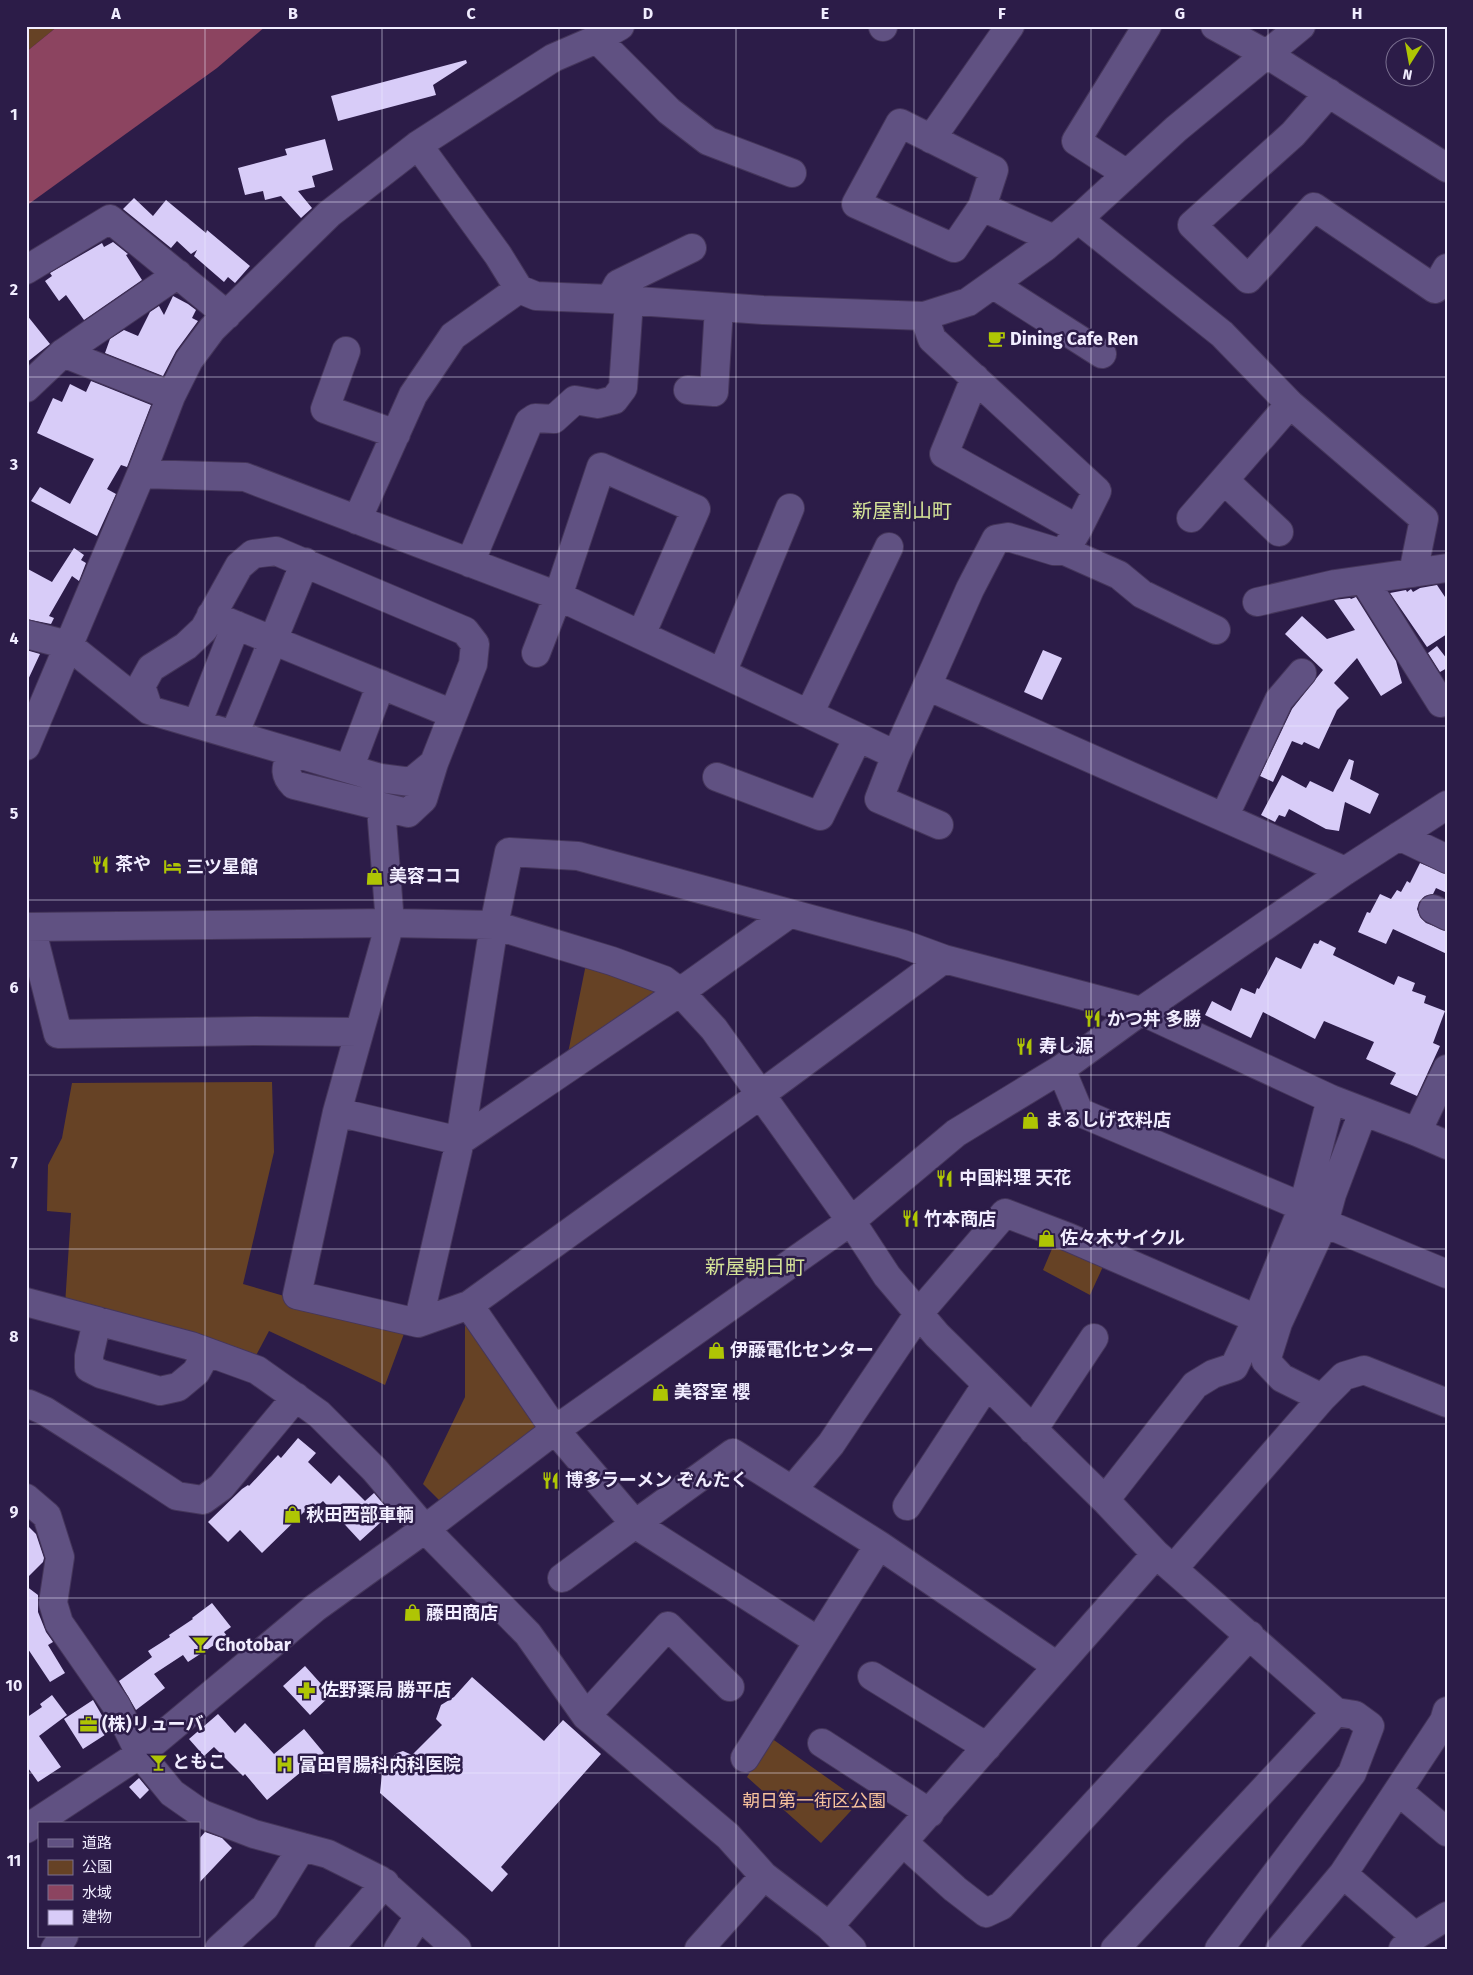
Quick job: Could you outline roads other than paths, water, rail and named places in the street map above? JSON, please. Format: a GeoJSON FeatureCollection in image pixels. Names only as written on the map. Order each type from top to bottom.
{"type":"FeatureCollection","features":[{"type":"Feature","properties":{"kind":"street"},"geometry":{"type":"LineString","coordinates":[[931,139],[1010,26]]}},
{"type":"Feature","properties":{"kind":"street"},"geometry":{"type":"LineString","coordinates":[[1127,174],[1076,141],[1147,26]]}},
{"type":"Feature","properties":{"kind":"street"},"geometry":{"type":"LineString","coordinates":[[1216,26],[1268,54],[1447,168]]}},
{"type":"Feature","properties":{"kind":"street"},"geometry":{"type":"LineString","coordinates":[[418,145],[498,255],[519,289],[536,296],[719,308],[924,316],[968,302],[994,285],[1054,239],[1176,129],[1301,26]]}},
{"type":"Feature","properties":{"kind":"street"},"geometry":{"type":"LineString","coordinates":[[26,746],[141,474],[171,396],[189,360],[212,329],[329,214],[418,145],[553,58],[608,33],[669,111],[708,141],[792,173]]}},
{"type":"Feature","properties":{"kind":"street"},"geometry":{"type":"LineString","coordinates":[[1329,93],[1293,134],[1192,225],[1248,279],[1314,207],[1435,289],[1447,268]]}},
{"type":"Feature","properties":{"kind":"street"},"geometry":{"type":"LineString","coordinates":[[900,123],[994,170],[982,207],[954,248],[856,204],[900,123]]}},
{"type":"Feature","properties":{"kind":"street"},"geometry":{"type":"LineString","coordinates":[[982,207],[1054,239]]}},
{"type":"Feature","properties":{"kind":"street"},"geometry":{"type":"LineString","coordinates":[[26,270],[110,219],[227,314]]}},
{"type":"Feature","properties":{"kind":"street"},"geometry":{"type":"LineString","coordinates":[[1078,219],[1222,334],[1290,404],[1424,519],[1413,573]]}},
{"type":"Feature","properties":{"kind":"street"},"geometry":{"type":"LineString","coordinates":[[470,563],[529,422],[534,418],[554,419],[575,400],[598,404],[614,400],[622,388],[618,284],[692,248]]}},
{"type":"Feature","properties":{"kind":"street"},"geometry":{"type":"LineString","coordinates":[[26,388],[64,353],[178,274]]}},
{"type":"Feature","properties":{"kind":"street"},"geometry":{"type":"LineString","coordinates":[[994,285],[1102,354]]}},
{"type":"Feature","properties":{"kind":"street"},"geometry":{"type":"LineString","coordinates":[[357,520],[413,395],[453,336],[519,289]]}},
{"type":"Feature","properties":{"kind":"street"},"geometry":{"type":"LineString","coordinates":[[688,390],[714,392],[719,308]]}},
{"type":"Feature","properties":{"kind":"street"},"geometry":{"type":"LineString","coordinates":[[924,316],[932,339],[1097,491],[1071,540],[1054,551],[1008,537],[996,539],[970,589],[896,755],[879,799],[939,825]]}},
{"type":"Feature","properties":{"kind":"street"},"geometry":{"type":"LineString","coordinates":[[346,352],[325,409],[396,434]]}},
{"type":"Feature","properties":{"kind":"street"},"geometry":{"type":"LineString","coordinates":[[64,353],[171,396]]}},
{"type":"Feature","properties":{"kind":"street"},"geometry":{"type":"LineString","coordinates":[[975,378],[944,454],[1071,540],[1142,594],[1216,630]]}},
{"type":"Feature","properties":{"kind":"street"},"geometry":{"type":"LineString","coordinates":[[1191,518],[1290,404]]}},
{"type":"Feature","properties":{"kind":"street"},"geometry":{"type":"LineString","coordinates":[[536,653],[558,596],[601,467],[696,509],[641,635]]}},
{"type":"Feature","properties":{"kind":"street"},"geometry":{"type":"LineString","coordinates":[[141,474],[244,477],[558,596],[896,755]]}},
{"type":"Feature","properties":{"kind":"street"},"geometry":{"type":"LineString","coordinates":[[1224,480],[1279,532]]}},
{"type":"Feature","properties":{"kind":"street"},"geometry":{"type":"LineString","coordinates":[[722,673],[790,508]]}},
{"type":"Feature","properties":{"kind":"street"},"geometry":{"type":"LineString","coordinates":[[809,714],[889,547]]}},
{"type":"Feature","properties":{"kind":"street"},"geometry":{"type":"LineString","coordinates":[[149,710],[141,686],[151,668],[186,646],[204,629],[239,566],[253,554],[276,550],[465,631],[475,644],[473,664],[434,763],[423,799],[408,813],[381,808],[294,785],[287,778],[286,771],[291,752]]}},
{"type":"Feature","properties":{"kind":"street"},"geometry":{"type":"LineString","coordinates":[[234,735],[305,562]]}},
{"type":"Feature","properties":{"kind":"street"},"geometry":{"type":"LineString","coordinates":[[1257,602],[1335,584],[1447,568]]}},
{"type":"Feature","properties":{"kind":"street"},"geometry":{"type":"LineString","coordinates":[[1364,580],[1442,703]]}},
{"type":"Feature","properties":{"kind":"street"},"geometry":{"type":"LineString","coordinates":[[212,615],[454,714]]}},
{"type":"Feature","properties":{"kind":"street"},"geometry":{"type":"LineString","coordinates":[[197,724],[236,626]]}},
{"type":"Feature","properties":{"kind":"street"},"geometry":{"type":"LineString","coordinates":[[26,634],[68,645],[149,710],[380,778],[411,782],[434,763]]}},
{"type":"Feature","properties":{"kind":"street"},"geometry":{"type":"LineString","coordinates":[[1224,817],[1279,700],[1302,673]]}},
{"type":"Feature","properties":{"kind":"street"},"geometry":{"type":"LineString","coordinates":[[349,769],[381,684]]}},
{"type":"Feature","properties":{"kind":"street"},"geometry":{"type":"LineString","coordinates":[[927,686],[1335,866]]}},
{"type":"Feature","properties":{"kind":"street"},"geometry":{"type":"LineString","coordinates":[[717,776],[820,816],[858,737]]}},
{"type":"Feature","properties":{"kind":"street"},"geometry":{"type":"LineString","coordinates":[[39,1822],[140,1754],[314,1608],[425,1529],[555,1430],[851,1221],[956,1133],[1061,1069],[1131,1008],[1335,866],[1399,836],[1447,804]]}},
{"type":"Feature","properties":{"kind":"street"},"geometry":{"type":"LineString","coordinates":[[381,808],[390,922],[337,1112],[297,1295],[418,1324],[469,1305],[760,1095],[944,959]]}},
{"type":"Feature","properties":{"kind":"street"},"geometry":{"type":"LineString","coordinates":[[1399,836],[1447,859]]}},
{"type":"Feature","properties":{"kind":"street"},"geometry":{"type":"LineString","coordinates":[[418,1324],[460,1141],[494,925],[509,852],[578,856],[903,944],[944,959],[1131,1008],[1331,1099],[1447,1145]]}},
{"type":"Feature","properties":{"kind":"street"},"geometry":{"type":"LineString","coordinates":[[337,1112],[460,1141],[680,992],[789,914]]}},
{"type":"Feature","properties":{"kind":"street"},"geometry":{"type":"LineString","coordinates":[[358,1032],[254,1031],[58,1034],[28,927],[390,922],[494,925],[612,961],[664,980],[680,992],[714,1029],[851,1221],[887,1276],[937,1335],[1105,1500],[1164,1561],[1336,1712],[1355,1715],[1370,1726],[1352,1774],[1219,1949]]}},
{"type":"Feature","properties":{"kind":"street"},"geometry":{"type":"LineString","coordinates":[[1061,1069],[1079,1112],[1447,1274]]}},
{"type":"Feature","properties":{"kind":"street"},"geometry":{"type":"LineString","coordinates":[[1417,1132],[1447,1069]]}},
{"type":"Feature","properties":{"kind":"street"},"geometry":{"type":"LineString","coordinates":[[1322,1398],[1282,1378],[1266,1361],[1313,1215],[1331,1099]]}},
{"type":"Feature","properties":{"kind":"street"},"geometry":{"type":"LineString","coordinates":[[1105,1500],[1195,1385],[1213,1374],[1234,1366],[1313,1215],[1332,1194],[1363,1112]]}},
{"type":"Feature","properties":{"kind":"street"},"geometry":{"type":"LineString","coordinates":[[793,1490],[830,1444],[919,1313],[1006,1213],[1068,1237],[1257,1319]]}},
{"type":"Feature","properties":{"kind":"street"},"geometry":{"type":"LineString","coordinates":[[26,1302],[191,1346],[257,1370],[319,1414],[374,1469],[425,1529],[528,1634],[586,1716],[728,1836],[764,1876],[829,1926],[852,1949]]}},
{"type":"Feature","properties":{"kind":"street"},"geometry":{"type":"LineString","coordinates":[[469,1305],[555,1430],[635,1524],[818,1641]]}},
{"type":"Feature","properties":{"kind":"street"},"geometry":{"type":"LineString","coordinates":[[97,1321],[89,1356],[89,1368],[101,1374],[160,1391],[178,1388],[196,1372],[207,1352]]}},
{"type":"Feature","properties":{"kind":"street"},"geometry":{"type":"LineString","coordinates":[[1033,1430],[1094,1338]]}},
{"type":"Feature","properties":{"kind":"street"},"geometry":{"type":"LineString","coordinates":[[829,1926],[904,1843],[1057,1666],[1164,1561],[1344,1376],[1364,1370],[1447,1403]]}},
{"type":"Feature","properties":{"kind":"street"},"geometry":{"type":"LineString","coordinates":[[907,1506],[987,1384]]}},
{"type":"Feature","properties":{"kind":"street"},"geometry":{"type":"LineString","coordinates":[[29,1404],[45,1411],[177,1496],[203,1500],[221,1487],[296,1397]]}},
{"type":"Feature","properties":{"kind":"street"},"geometry":{"type":"LineString","coordinates":[[562,1578],[733,1452],[879,1545],[1057,1666]]}},
{"type":"Feature","properties":{"kind":"street"},"geometry":{"type":"LineString","coordinates":[[26,1498],[47,1516],[60,1558],[53,1603],[59,1623],[116,1705],[140,1754],[172,1793],[202,1814],[254,1834],[328,1854],[385,1883],[457,1949]]}},
{"type":"Feature","properties":{"kind":"street"},"geometry":{"type":"LineString","coordinates":[[745,1758],[879,1545]]}},
{"type":"Feature","properties":{"kind":"street"},"geometry":{"type":"LineString","coordinates":[[586,1716],[668,1626],[730,1687]]}},
{"type":"Feature","properties":{"kind":"street"},"geometry":{"type":"LineString","coordinates":[[904,1843],[955,1889],[986,1913],[1001,1906],[1250,1635]]}},
{"type":"Feature","properties":{"kind":"street"},"geometry":{"type":"LineString","coordinates":[[872,1676],[987,1747]]}},
{"type":"Feature","properties":{"kind":"street"},"geometry":{"type":"LineString","coordinates":[[1115,1949],[1336,1712]]}},
{"type":"Feature","properties":{"kind":"street"},"geometry":{"type":"LineString","coordinates":[[1280,1949],[1343,1874],[1444,1721],[1447,1712]]}},
{"type":"Feature","properties":{"kind":"street"},"geometry":{"type":"LineString","coordinates":[[822,1743],[930,1813]]}},
{"type":"Feature","properties":{"kind":"street"},"geometry":{"type":"LineString","coordinates":[[1398,1791],[1447,1832]]}},
{"type":"Feature","properties":{"kind":"street"},"geometry":{"type":"LineString","coordinates":[[219,1949],[265,1907],[302,1847]]}},
{"type":"Feature","properties":{"kind":"street"},"geometry":{"type":"LineString","coordinates":[[1343,1874],[1409,1942],[1447,1916]]}},
{"type":"Feature","properties":{"kind":"street"},"geometry":{"type":"LineString","coordinates":[[699,1949],[764,1876]]}},
{"type":"Feature","properties":{"kind":"street"},"geometry":{"type":"LineString","coordinates":[[329,1949],[385,1883]]}},
{"type":"Feature","properties":{"kind":"street"},"geometry":{"type":"LineString","coordinates":[[398,1949],[420,1916]]}},
{"type":"Feature","properties":{"kind":"street"},"geometry":{"type":"LineString","coordinates":[[55,1949],[63,1938]]}},
{"type":"Feature","properties":{"kind":"water"},"geometry":{"type":"Polygon","coordinates":[[[58,26],[266,26],[217,68],[26,206],[26,52],[58,26]]]}},
{"type":"Feature","properties":{"kind":"place","name":"Dining Cafe Ren"},"geometry":{"type":"Point","coordinates":[996,339]}},
{"type":"Feature","properties":{"kind":"place","name":"茶や"},"geometry":{"type":"Point","coordinates":[101,864]}},
{"type":"Feature","properties":{"kind":"place","name":"三ツ星館"},"geometry":{"type":"Point","coordinates":[172,867]}},
{"type":"Feature","properties":{"kind":"place","name":"美容ココ"},"geometry":{"type":"Point","coordinates":[375,876]}},
{"type":"Feature","properties":{"kind":"place","name":"かつ丼 多勝"},"geometry":{"type":"Point","coordinates":[1093,1019]}},
{"type":"Feature","properties":{"kind":"place","name":"寿し源"},"geometry":{"type":"Point","coordinates":[1025,1046]}},
{"type":"Feature","properties":{"kind":"place","name":"まるしげ衣料店"},"geometry":{"type":"Point","coordinates":[1031,1120]}},
{"type":"Feature","properties":{"kind":"place","name":"中国料理 天花"},"geometry":{"type":"Point","coordinates":[945,1178]}},
{"type":"Feature","properties":{"kind":"place","name":"竹本商店"},"geometry":{"type":"Point","coordinates":[910,1219]}},
{"type":"Feature","properties":{"kind":"place","name":"佐々木サイクル"},"geometry":{"type":"Point","coordinates":[1046,1238]}},
{"type":"Feature","properties":{"kind":"place","name":"伊藤電化センター"},"geometry":{"type":"Point","coordinates":[716,1350]}},
{"type":"Feature","properties":{"kind":"place","name":"美容室 櫻"},"geometry":{"type":"Point","coordinates":[660,1392]}},
{"type":"Feature","properties":{"kind":"place","name":"博多ラーメン ぞんたく"},"geometry":{"type":"Point","coordinates":[551,1480]}},
{"type":"Feature","properties":{"kind":"place","name":"秋田西部車輌"},"geometry":{"type":"Point","coordinates":[292,1515]}},
{"type":"Feature","properties":{"kind":"place","name":"藤田商店"},"geometry":{"type":"Point","coordinates":[412,1613]}},
{"type":"Feature","properties":{"kind":"place","name":"Chotobar"},"geometry":{"type":"Point","coordinates":[201,1645]}},
{"type":"Feature","properties":{"kind":"place","name":"佐野薬局 勝平店"},"geometry":{"type":"Point","coordinates":[307,1690]}},
{"type":"Feature","properties":{"kind":"place","name":"(株)リューバ"},"geometry":{"type":"Point","coordinates":[88,1724]}},
{"type":"Feature","properties":{"kind":"place","name":"ともこ"},"geometry":{"type":"Point","coordinates":[158,1762]}},
{"type":"Feature","properties":{"kind":"place","name":"富田胃腸科内科医院"},"geometry":{"type":"Point","coordinates":[285,1765]}},
{"type":"Feature","properties":{"kind":"district","name":"新屋割山町"},"geometry":{"type":"Point","coordinates":[902,511]}},
{"type":"Feature","properties":{"kind":"district","name":"新屋朝日町"},"geometry":{"type":"Point","coordinates":[755,1267]}},
{"type":"Feature","properties":{"kind":"park label","name":"朝日第一街区公園"},"geometry":{"type":"Point","coordinates":[814,1801]}}]}
